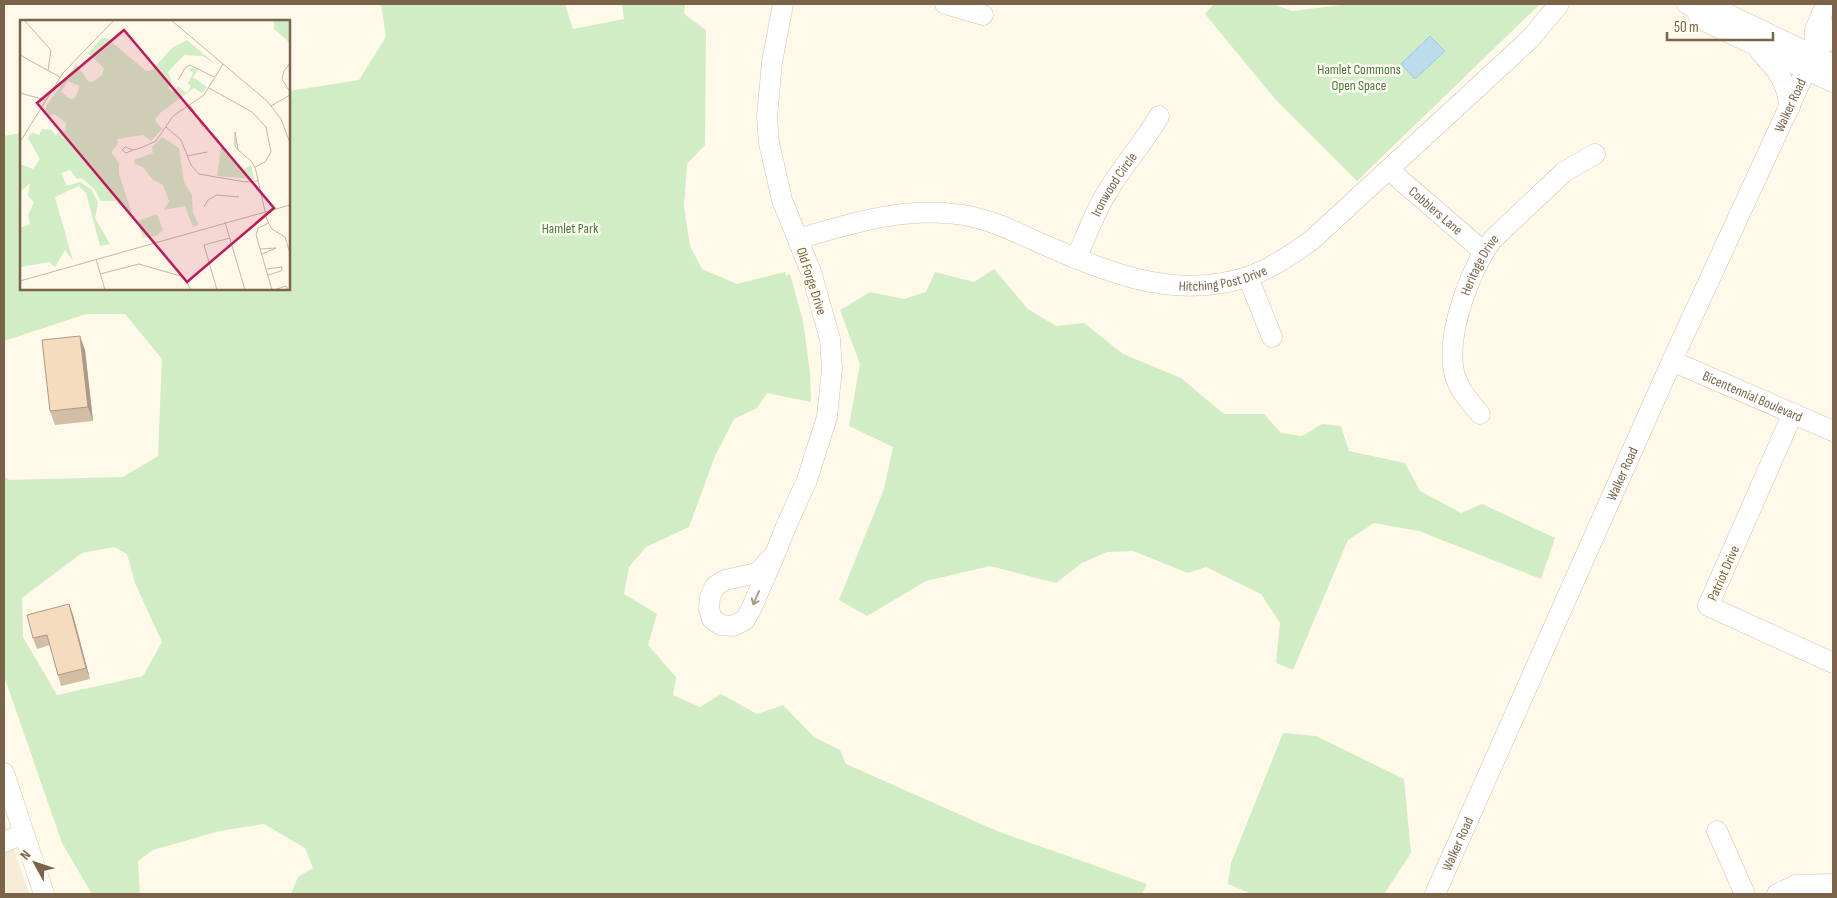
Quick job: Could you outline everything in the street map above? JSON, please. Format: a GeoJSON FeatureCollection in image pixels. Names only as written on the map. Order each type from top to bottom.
{"type":"FeatureCollection","features":[{"type":"Feature","properties":{"kind":"street","name":"Old Forge Drive"},"geometry":{"type":"LineString","coordinates":[[776,554],[807,480],[827,417],[832,369],[830,339],[811,272],[782,200],[768,143],[767,117],[772,62],[783,4]]}},
{"type":"Feature","properties":{"kind":"street"},"geometry":{"type":"LineString","coordinates":[[945,4],[983,15]]}},
{"type":"Feature","properties":{"kind":"street","name":"Hitching Post Drive"},"geometry":{"type":"LineString","coordinates":[[798,239],[860,221],[897,214],[924,212],[950,214],[972,216],[993,223],[1076,259],[1121,276],[1155,284],[1172,286],[1222,283],[1248,277],[1290,256],[1313,240],[1530,39],[1558,4]]}},
{"type":"Feature","properties":{"kind":"street","name":"Walker Road"},"geometry":{"type":"LineString","coordinates":[[1810,62],[1815,30],[1826,4]]}},
{"type":"Feature","properties":{"kind":"street"},"geometry":{"type":"LineString","coordinates":[[1699,5],[1810,62],[1833,82]]}},
{"type":"Feature","properties":{"kind":"street"},"geometry":{"type":"LineString","coordinates":[[1699,5],[1700,19],[1751,44],[1810,62],[1833,64]]}},
{"type":"Feature","properties":{"kind":"street","name":"Walker Road"},"geometry":{"type":"LineString","coordinates":[[1435,894],[1672,361],[1810,62],[1830,36],[1833,28]]}},
{"type":"Feature","properties":{"kind":"street"},"geometry":{"type":"LineString","coordinates":[[1751,44],[1780,73],[1790,107]]}},
{"type":"Feature","properties":{"kind":"street","name":"Ironwood Circle"},"geometry":{"type":"LineString","coordinates":[[1076,259],[1098,208],[1110,186],[1150,132],[1159,116]]}},
{"type":"Feature","properties":{"kind":"street","name":"Heritage Drive"},"geometry":{"type":"LineString","coordinates":[[1480,414],[1459,387],[1454,372],[1453,357],[1454,340],[1463,298],[1471,276],[1484,251],[1493,239],[1564,172],[1596,154]]}},
{"type":"Feature","properties":{"kind":"street","name":"Cobblers Lane"},"geometry":{"type":"LineString","coordinates":[[1389,170],[1484,251]]}},
{"type":"Feature","properties":{"kind":"street"},"geometry":{"type":"LineString","coordinates":[[1248,277],[1272,337]]}},
{"type":"Feature","properties":{"kind":"street","name":"Bicentennial Boulevard"},"geometry":{"type":"LineString","coordinates":[[1672,361],[1833,431]]}},
{"type":"Feature","properties":{"kind":"street","name":"Patriot Drive"},"geometry":{"type":"LineString","coordinates":[[1793,413],[1708,606],[1833,662]]}},
{"type":"Feature","properties":{"kind":"street"},"geometry":{"type":"LineString","coordinates":[[4,773],[44,894]]}},
{"type":"Feature","properties":{"kind":"street"},"geometry":{"type":"LineString","coordinates":[[1716,831],[1745,894]]}},
{"type":"Feature","properties":{"kind":"street"},"geometry":{"type":"LineString","coordinates":[[4,842],[23,834]]}},
{"type":"Feature","properties":{"kind":"street"},"geometry":{"type":"LineString","coordinates":[[1777,894],[1796,885],[1833,884]]}},
{"type":"Feature","properties":{"kind":"shaded area"},"geometry":{"type":"Polygon","coordinates":[[[4,820],[29,894],[4,894],[4,820]]]}},
{"type":"Feature","properties":{"kind":"green space","name":"Hamlet Park"},"geometry":{"type":"Polygon","coordinates":[[[381,4],[565,4],[573,29],[624,19],[622,4],[685,4],[684,14],[706,30],[705,145],[687,164],[684,206],[690,246],[702,269],[737,284],[785,272],[786,276],[790,274],[803,321],[810,373],[811,402],[767,393],[757,408],[734,419],[715,456],[689,527],[646,547],[629,567],[624,594],[657,614],[648,645],[676,677],[673,695],[700,707],[721,694],[757,714],[783,705],[814,737],[840,750],[846,764],[997,831],[1147,884],[1142,894],[291,894],[298,877],[313,868],[305,848],[264,824],[220,831],[153,850],[138,861],[140,894],[92,894],[62,843],[4,676],[4,476],[9,480],[123,477],[158,456],[162,359],[125,314],[86,314],[4,341],[4,136],[20,133],[20,290],[290,290],[290,91],[359,80],[386,37],[381,4]],[[114,547],[82,553],[22,598],[23,637],[57,695],[143,676],[162,642],[135,583],[127,554],[114,547]]]}},
{"type":"Feature","properties":{"kind":"green space","name":"Hamlet Commons Open Space"},"geometry":{"type":"Polygon","coordinates":[[[1214,4],[1272,4],[1292,11],[1350,4],[1540,4],[1357,181],[1276,100],[1205,14],[1214,4]]]}},
{"type":"Feature","properties":{"kind":"green space"},"geometry":{"type":"Polygon","coordinates":[[[994,269],[1028,309],[1056,326],[1084,323],[1123,354],[1181,378],[1224,414],[1264,414],[1281,433],[1302,436],[1322,424],[1341,426],[1349,451],[1405,463],[1420,491],[1461,513],[1482,504],[1555,538],[1541,579],[1419,531],[1374,523],[1348,540],[1293,670],[1276,663],[1280,623],[1261,594],[1206,567],[1188,573],[1133,551],[1107,552],[1082,563],[1056,583],[990,566],[926,581],[867,616],[839,600],[884,489],[893,447],[849,426],[860,364],[840,310],[870,292],[904,299],[926,292],[935,272],[974,282],[994,269]]]}},
{"type":"Feature","properties":{"kind":"green space"},"geometry":{"type":"Polygon","coordinates":[[[1283,733],[1316,736],[1404,779],[1411,853],[1384,894],[1252,894],[1228,884],[1231,863],[1283,733]]]}},
{"type":"Feature","properties":{"kind":"water"},"geometry":{"type":"Polygon","coordinates":[[[1430,36],[1445,51],[1415,79],[1401,64],[1430,36]]]}},
{"type":"Feature","properties":{"kind":"building"},"geometry":{"type":"Polygon","coordinates":[[[80,336],[88,407],[50,411],[42,340],[80,336]]]}},
{"type":"Feature","properties":{"kind":"building"},"geometry":{"type":"Polygon","coordinates":[[[69,604],[86,668],[58,675],[47,635],[33,638],[27,615],[69,604]]]}}]}
